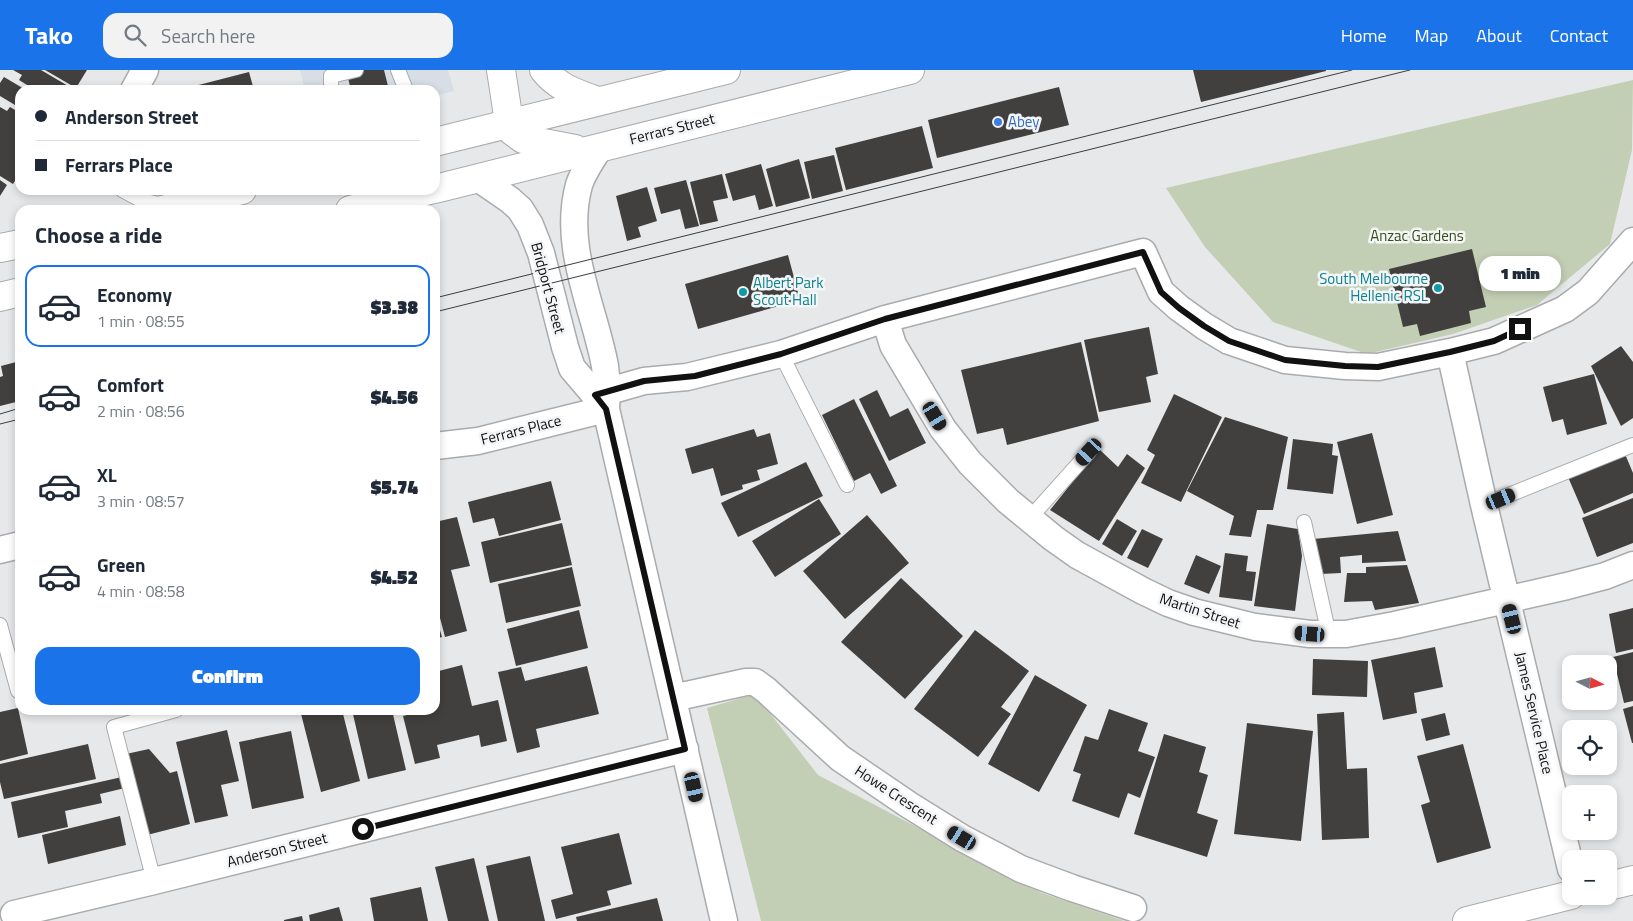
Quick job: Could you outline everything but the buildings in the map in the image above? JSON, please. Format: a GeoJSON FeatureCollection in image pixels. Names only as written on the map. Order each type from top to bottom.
{"type":"FeatureCollection","features":[{"type":"Feature","properties":{"kind":"main road"},"geometry":{"type":"LineString","coordinates":[[501,70],[512,131],[522,138],[542,144],[592,149]]}},
{"type":"Feature","properties":{"kind":"main road"},"geometry":{"type":"LineString","coordinates":[[544,70],[562,86],[598,101]]}},
{"type":"Feature","properties":{"kind":"main road","name":"Ferrars Street"},"geometry":{"type":"LineString","coordinates":[[440,188],[910,70]]}},
{"type":"Feature","properties":{"kind":"main road"},"geometry":{"type":"LineString","coordinates":[[440,141],[716,71]]}},
{"type":"Feature","properties":{"kind":"main road"},"geometry":{"type":"LineString","coordinates":[[183,205],[222,195]]}},
{"type":"Feature","properties":{"kind":"main road"},"geometry":{"type":"LineString","coordinates":[[370,205],[410,195]]}},
{"type":"Feature","properties":{"kind":"main road"},"geometry":{"type":"LineString","coordinates":[[0,248],[15,245]]}},
{"type":"Feature","properties":{"kind":"main road"},"geometry":{"type":"LineString","coordinates":[[0,297],[15,293]]}},
{"type":"Feature","properties":{"kind":"main road"},"geometry":{"type":"LineString","coordinates":[[1617,884],[1633,880]]}},
{"type":"Feature","properties":{"kind":"main road"},"geometry":{"type":"LineString","coordinates":[[1467,921],[1562,898]]}},
{"type":"Feature","properties":{"kind":"street"},"geometry":{"type":"LineString","coordinates":[[137,85],[145,70]]}},
{"type":"Feature","properties":{"kind":"street"},"geometry":{"type":"LineString","coordinates":[[592,149],[575,205],[575,240],[582,277],[604,363],[603,398],[724,921]]}},
{"type":"Feature","properties":{"kind":"street","name":"Bridport Street"},"geometry":{"type":"LineString","coordinates":[[478,178],[520,209],[530,225],[541,253],[564,347],[570,363],[576,375],[603,398]]}},
{"type":"Feature","properties":{"kind":"street","name":"Ferrars Place"},"geometry":{"type":"LineString","coordinates":[[440,445],[478,441],[603,398],[644,381],[695,376],[781,354],[885,319],[1143,252],[1161,292],[1179,308],[1229,341],[1285,360],[1378,367],[1494,341],[1565,309],[1588,292],[1633,241]]}},
{"type":"Feature","properties":{"kind":"street","name":"Martin Street"},"geometry":{"type":"LineString","coordinates":[[885,319],[893,345],[943,429],[988,482],[1028,519],[1077,555],[1168,603],[1225,621],[1255,628],[1283,632],[1346,634],[1507,600],[1606,576],[1633,565]]}},
{"type":"Feature","properties":{"kind":"street","name":"James Service Place"},"geometry":{"type":"LineString","coordinates":[[1450,352],[1484,505],[1566,850]]}},
{"type":"Feature","properties":{"kind":"street"},"geometry":{"type":"LineString","coordinates":[[0,550],[15,546]]}},
{"type":"Feature","properties":{"kind":"street","name":"Howe Crescent"},"geometry":{"type":"LineString","coordinates":[[673,698],[746,682],[755,682],[840,758],[962,838],[1021,869],[1133,908]]}},
{"type":"Feature","properties":{"kind":"street","name":"Anderson Street"},"geometry":{"type":"LineString","coordinates":[[11,911],[154,881],[685,749]]}},
{"type":"Feature","properties":{"kind":"lane"},"geometry":{"type":"LineString","coordinates":[[331,85],[331,76],[356,70]]}},
{"type":"Feature","properties":{"kind":"lane"},"geometry":{"type":"LineString","coordinates":[[398,70],[404,85]]}},
{"type":"Feature","properties":{"kind":"lane"},"geometry":{"type":"LineString","coordinates":[[132,195],[155,205]]}},
{"type":"Feature","properties":{"kind":"lane"},"geometry":{"type":"LineString","coordinates":[[781,354],[847,485]]}},
{"type":"Feature","properties":{"kind":"lane"},"geometry":{"type":"LineString","coordinates":[[1484,505],[1633,445]]}},
{"type":"Feature","properties":{"kind":"lane"},"geometry":{"type":"LineString","coordinates":[[1028,519],[1089,452]]}},
{"type":"Feature","properties":{"kind":"lane"},"geometry":{"type":"LineString","coordinates":[[1304,522],[1329,634]]}},
{"type":"Feature","properties":{"kind":"lane"},"geometry":{"type":"LineString","coordinates":[[0,625],[15,680]]}},
{"type":"Feature","properties":{"kind":"lane"},"geometry":{"type":"LineString","coordinates":[[154,881],[114,728],[159,715]]}},
{"type":"Feature","properties":{"kind":"shaded area"},"geometry":{"type":"Polygon","coordinates":[[[300,70],[448,70],[454,91],[440,95],[440,85],[304,85],[300,70]]]}},
{"type":"Feature","properties":{"kind":"green space","name":"Anzac Gardens"},"geometry":{"type":"Polygon","coordinates":[[[1633,80],[1632,150],[1610,244],[1537,305],[1453,334],[1367,354],[1273,322],[1205,247],[1166,188],[1633,80]]]}},
{"type":"Feature","properties":{"kind":"green space"},"geometry":{"type":"Polygon","coordinates":[[[755,694],[818,775],[1042,893],[1124,921],[761,921],[707,708],[755,694]]]}},
{"type":"Feature","properties":{"kind":"tram line"},"geometry":{"type":"LineString","coordinates":[[440,297],[1352,70]]}},
{"type":"Feature","properties":{"kind":"tram line"},"geometry":{"type":"LineString","coordinates":[[440,311],[1410,70]]}},
{"type":"Feature","properties":{"kind":"tram line"},"geometry":{"type":"LineString","coordinates":[[0,414],[15,410]]}},
{"type":"Feature","properties":{"kind":"tram line"},"geometry":{"type":"LineString","coordinates":[[0,424],[15,420]]}},
{"type":"Feature","properties":{"kind":"place","name":"Abey"},"geometry":{"type":"Point","coordinates":[998,122]}},
{"type":"Feature","properties":{"kind":"place","name":"South Melbourne Hellenic RSL"},"geometry":{"type":"Point","coordinates":[1438,288]}},
{"type":"Feature","properties":{"kind":"place","name":"Albert Park Scout Hall"},"geometry":{"type":"Point","coordinates":[743,292]}},
{"type":"Feature","properties":{"kind":"route"},"geometry":{"type":"LineString","coordinates":[[363,829],[685,749],[606,409],[595,395],[644,381],[695,376],[781,354],[885,319],[1143,252],[1161,292],[1179,308],[1229,341],[1285,360],[1378,367],[1494,341],[1520,329]]}}]}
